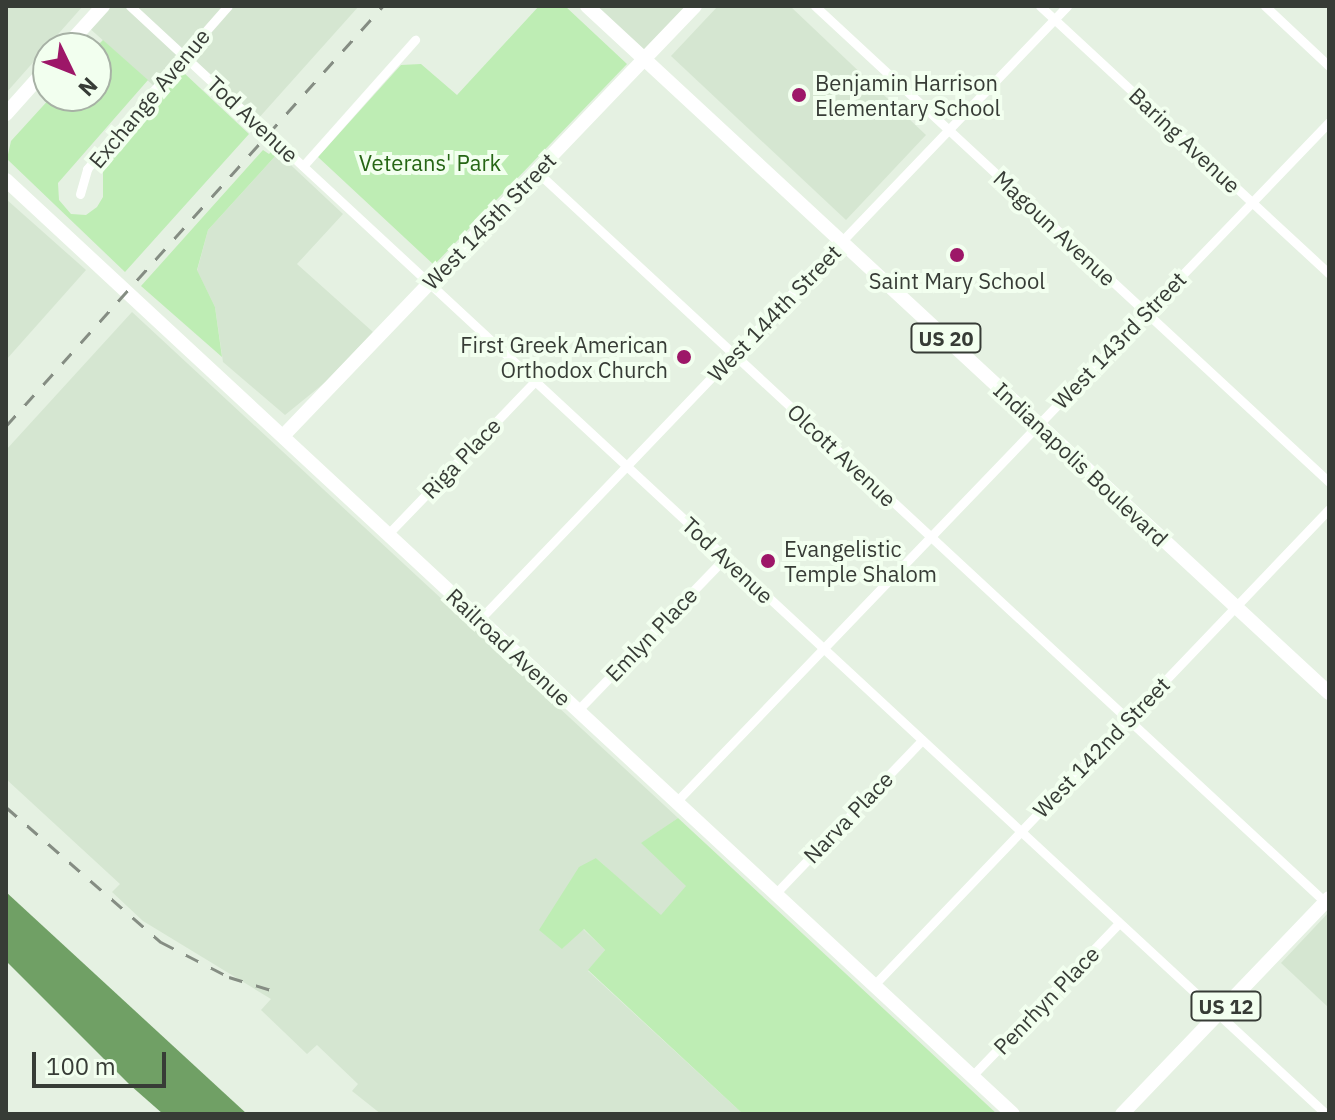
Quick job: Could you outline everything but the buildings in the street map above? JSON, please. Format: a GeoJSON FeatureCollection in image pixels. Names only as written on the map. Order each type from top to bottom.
{"type":"FeatureCollection","features":[{"type":"Feature","properties":{"kind":"street"},"geometry":{"type":"LineString","coordinates":[[79,32],[103,6]]}},
{"type":"Feature","properties":{"kind":"street","name":"Tod Avenue"},"geometry":{"type":"LineString","coordinates":[[130,6],[1326,1114]]}},
{"type":"Feature","properties":{"kind":"street","name":"Exchange Avenue"},"geometry":{"type":"LineString","coordinates":[[80,194],[87,169],[228,6]]}},
{"type":"Feature","properties":{"kind":"street","name":"Indianapolis Boulevard"},"geometry":{"type":"LineString","coordinates":[[587,6],[1329,693]]}},
{"type":"Feature","properties":{"kind":"street","name":"West 145th Street"},"geometry":{"type":"LineString","coordinates":[[284,435],[695,6]]}},
{"type":"Feature","properties":{"kind":"street","name":"Magoun Avenue"},"geometry":{"type":"LineString","coordinates":[[815,6],[1329,482]]}},
{"type":"Feature","properties":{"kind":"street","name":"Baring Avenue"},"geometry":{"type":"LineString","coordinates":[[1040,6],[1329,274]]}},
{"type":"Feature","properties":{"kind":"street","name":"West 144th Street"},"geometry":{"type":"LineString","coordinates":[[480,619],[1067,6]]}},
{"type":"Feature","properties":{"kind":"street"},"geometry":{"type":"LineString","coordinates":[[1265,6],[1329,66]]}},
{"type":"Feature","properties":{"kind":"street"},"geometry":{"type":"LineString","coordinates":[[303,166],[415,40]]}},
{"type":"Feature","properties":{"kind":"street"},"geometry":{"type":"LineString","coordinates":[[6,114],[32,85]]}},
{"type":"Feature","properties":{"kind":"street","name":"West 143rd Street"},"geometry":{"type":"LineString","coordinates":[[676,802],[1329,122]]}},
{"type":"Feature","properties":{"kind":"street","name":"Olcott Avenue"},"geometry":{"type":"LineString","coordinates":[[536,171],[1127,720],[1327,900]]}},
{"type":"Feature","properties":{"kind":"street","name":"Railroad Avenue"},"geometry":{"type":"LineString","coordinates":[[6,180],[219,374],[577,711],[1013,1114]]}},
{"type":"Feature","properties":{"kind":"street","name":"Riga Place"},"geometry":{"type":"LineString","coordinates":[[388,534],[535,381]]}},
{"type":"Feature","properties":{"kind":"street","name":"West 142nd Street"},"geometry":{"type":"LineString","coordinates":[[874,985],[1329,509]]}},
{"type":"Feature","properties":{"kind":"street","name":"Emlyn Place"},"geometry":{"type":"LineString","coordinates":[[577,711],[725,558]]}},
{"type":"Feature","properties":{"kind":"street","name":"Narva Place"},"geometry":{"type":"LineString","coordinates":[[775,894],[922,740]]}},
{"type":"Feature","properties":{"kind":"street","name":"US 12"},"geometry":{"type":"LineString","coordinates":[[1122,1114],[1327,900]]}},
{"type":"Feature","properties":{"kind":"street","name":"Penrhyn Place"},"geometry":{"type":"LineString","coordinates":[[972,1076],[1119,923]]}},
{"type":"Feature","properties":{"kind":"shaded area"},"geometry":{"type":"Polygon","coordinates":[[[6,6],[83,6],[60,32],[32,32],[32,64],[6,93],[6,6]]]}},
{"type":"Feature","properties":{"kind":"shaded area"},"geometry":{"type":"Polygon","coordinates":[[[104,6],[359,6],[257,120],[185,54],[155,87],[112,48],[112,32],[94,32],[87,26],[104,6]]]}},
{"type":"Feature","properties":{"kind":"shaded area"},"geometry":{"type":"Polygon","coordinates":[[[590,6],[693,6],[644,56],[590,6]]]}},
{"type":"Feature","properties":{"kind":"shaded area","name":"Benjamin Harrison Elementary School"},"geometry":{"type":"Polygon","coordinates":[[[718,6],[790,6],[926,135],[846,220],[671,56],[718,6]]]}},
{"type":"Feature","properties":{"kind":"shaded area"},"geometry":{"type":"Polygon","coordinates":[[[278,153],[343,214],[297,264],[373,332],[328,380],[285,415],[223,362],[215,307],[197,271],[208,230],[278,153]]]}},
{"type":"Feature","properties":{"kind":"shaded area"},"geometry":{"type":"Polygon","coordinates":[[[6,199],[86,270],[6,360],[6,199]]]}},
{"type":"Feature","properties":{"kind":"shaded area"},"geometry":{"type":"Polygon","coordinates":[[[132,312],[678,818],[642,843],[687,886],[661,916],[596,858],[562,949],[583,929],[605,950],[588,971],[743,1114],[381,1114],[352,1091],[358,1084],[317,1045],[307,1054],[261,1010],[271,999],[143,921],[112,892],[120,884],[6,779],[6,450],[132,312]]]}},
{"type":"Feature","properties":{"kind":"shaded area"},"geometry":{"type":"Polygon","coordinates":[[[6,892],[247,1114],[163,1114],[130,1085],[6,961],[6,892]]]}},
{"type":"Feature","properties":{"kind":"shaded area"},"geometry":{"type":"Polygon","coordinates":[[[1329,912],[1329,1008],[1281,963],[1329,912]]]}},
{"type":"Feature","properties":{"kind":"green space","name":"Veterans' Park"},"geometry":{"type":"Polygon","coordinates":[[[539,6],[565,6],[627,64],[434,265],[318,157],[401,65],[421,64],[457,95],[539,6]]]}},
{"type":"Feature","properties":{"kind":"green space"},"geometry":{"type":"Polygon","coordinates":[[[112,48],[148,80],[58,183],[59,200],[71,214],[86,215],[97,207],[103,197],[103,165],[111,152],[183,72],[249,134],[125,272],[7,159],[11,141],[37,112],[112,112],[112,48]]]}},
{"type":"Feature","properties":{"kind":"green space"},"geometry":{"type":"Polygon","coordinates":[[[274,149],[278,153],[208,230],[197,270],[215,307],[222,357],[141,286],[263,150],[269,154],[274,149]]]}},
{"type":"Feature","properties":{"kind":"green space"},"geometry":{"type":"Polygon","coordinates":[[[678,818],[997,1114],[743,1114],[588,970],[605,950],[584,929],[562,949],[539,930],[579,867],[596,858],[661,915],[686,886],[641,843],[678,818]]]}},
{"type":"Feature","properties":{"kind":"railway"},"geometry":{"type":"LineString","coordinates":[[6,426],[383,6]]}},
{"type":"Feature","properties":{"kind":"railway"},"geometry":{"type":"LineString","coordinates":[[6,807],[161,942],[229,977],[271,990]]}},
{"type":"Feature","properties":{"kind":"place","name":"Benjamin Harrison Elementary School"},"geometry":{"type":"Point","coordinates":[799,95]}},
{"type":"Feature","properties":{"kind":"place","name":"Saint Mary School"},"geometry":{"type":"Point","coordinates":[957,255]}},
{"type":"Feature","properties":{"kind":"place","name":"First Greek American Orthodox Church"},"geometry":{"type":"Point","coordinates":[684,357]}},
{"type":"Feature","properties":{"kind":"place","name":"Evangelistic Temple Shalom"},"geometry":{"type":"Point","coordinates":[768,561]}}]}
